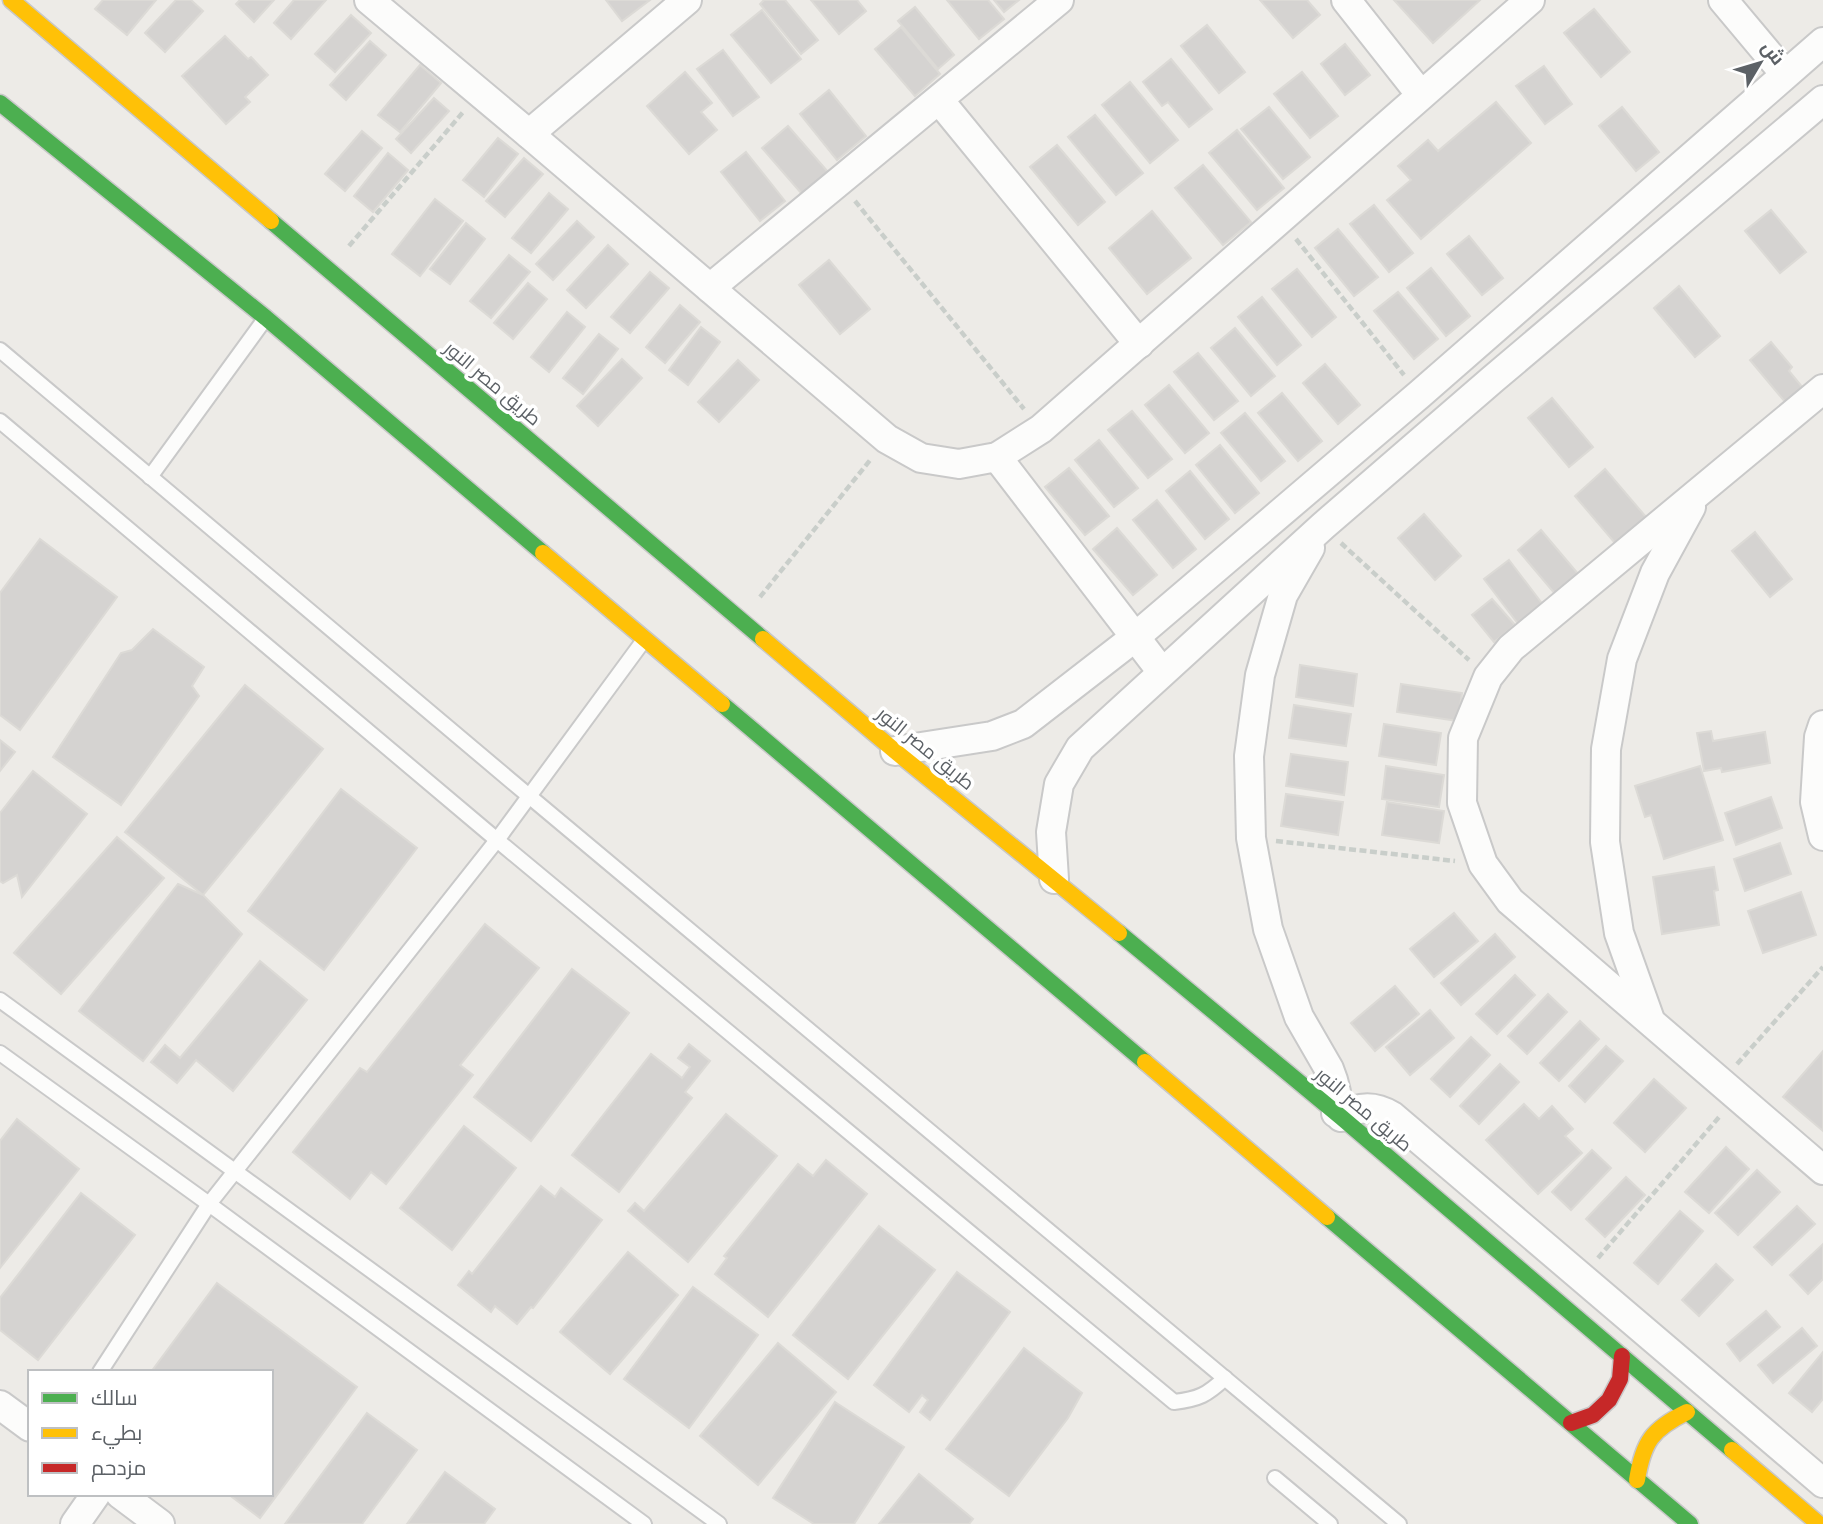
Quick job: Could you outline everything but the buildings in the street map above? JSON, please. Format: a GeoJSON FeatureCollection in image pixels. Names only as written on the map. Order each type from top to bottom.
{"type":"FeatureCollection","features":[{"type":"Feature","properties":{"kind":"street","name":"طريق مصر النور"},"geometry":{"type":"LineString","coordinates":[[11,0],[895,751],[1339,1115],[1819,1524]]}},
{"type":"Feature","properties":{"kind":"street"},"geometry":{"type":"LineString","coordinates":[[369,0],[887,439],[921,458],[959,464],[997,457],[1041,429],[1530,0]]}},
{"type":"Feature","properties":{"kind":"street"},"geometry":{"type":"LineString","coordinates":[[530,134],[687,0]]}},
{"type":"Feature","properties":{"kind":"street"},"geometry":{"type":"LineString","coordinates":[[710,288],[1059,0]]}},
{"type":"Feature","properties":{"kind":"street"},"geometry":{"type":"LineString","coordinates":[[1346,0],[1421,95]]}},
{"type":"Feature","properties":{"kind":"street"},"geometry":{"type":"LineString","coordinates":[[1723,0],[1785,74]]}},
{"type":"Feature","properties":{"kind":"street"},"geometry":{"type":"LineString","coordinates":[[895,751],[992,736],[1023,724],[1134,638],[1420,394],[1823,42]]}},
{"type":"Feature","properties":{"kind":"street"},"geometry":{"type":"LineString","coordinates":[[939,100],[1139,344]]}},
{"type":"Feature","properties":{"kind":"street"},"geometry":{"type":"LineString","coordinates":[[0,103],[266,318],[1690,1524]]}},
{"type":"Feature","properties":{"kind":"street"},"geometry":{"type":"LineString","coordinates":[[1054,879],[1051,832],[1059,784],[1080,748],[1322,526],[1493,379],[1817,109]]}},
{"type":"Feature","properties":{"kind":"street"},"geometry":{"type":"LineString","coordinates":[[1468,351],[1493,379]]}},
{"type":"Feature","properties":{"kind":"street"},"geometry":{"type":"LineString","coordinates":[[1823,389],[1511,648],[1488,677],[1463,737],[1462,777],[1462,803],[1483,864],[1510,901],[1823,1170]]}},
{"type":"Feature","properties":{"kind":"street"},"geometry":{"type":"LineString","coordinates":[[997,457],[1162,672]]}},
{"type":"Feature","properties":{"kind":"street"},"geometry":{"type":"LineString","coordinates":[[1650,1020],[1619,933],[1605,842],[1606,749],[1622,659],[1655,573],[1699,491]]}},
{"type":"Feature","properties":{"kind":"street"},"geometry":{"type":"LineString","coordinates":[[1322,526],[1283,595],[1260,675],[1249,756],[1251,838],[1268,929],[1299,1017],[1329,1069],[1339,1115],[1361,1108],[1373,1108],[1392,1116],[1823,1483]]}},
{"type":"Feature","properties":{"kind":"street"},"geometry":{"type":"LineString","coordinates":[[1823,725],[1819,737],[1815,802],[1823,836]]}},
{"type":"Feature","properties":{"kind":"street"},"geometry":{"type":"LineString","coordinates":[[1571,1423],[1592,1415],[1609,1400],[1620,1379],[1622,1356]]}},
{"type":"Feature","properties":{"kind":"street"},"geometry":{"type":"LineString","coordinates":[[0,1405],[28,1426]]}},
{"type":"Feature","properties":{"kind":"street"},"geometry":{"type":"LineString","coordinates":[[1637,1479],[1640,1457],[1650,1437],[1666,1421],[1687,1412]]}},
{"type":"Feature","properties":{"kind":"street"},"geometry":{"type":"LineString","coordinates":[[75,1524],[95,1496]]}},
{"type":"Feature","properties":{"kind":"street"},"geometry":{"type":"LineString","coordinates":[[123,1496],[160,1524]]}},
{"type":"Feature","properties":{"kind":"lane"},"geometry":{"type":"LineString","coordinates":[[150,477],[266,318]]}},
{"type":"Feature","properties":{"kind":"lane"},"geometry":{"type":"LineString","coordinates":[[0,350],[1399,1524]]}},
{"type":"Feature","properties":{"kind":"lane"},"geometry":{"type":"LineString","coordinates":[[0,421],[497,840],[1174,1402],[1193,1399],[1211,1391],[1225,1378]]}},
{"type":"Feature","properties":{"kind":"lane"},"geometry":{"type":"LineString","coordinates":[[101,1370],[234,1170],[497,840],[645,639]]}},
{"type":"Feature","properties":{"kind":"lane"},"geometry":{"type":"LineString","coordinates":[[0,1000],[719,1524]]}},
{"type":"Feature","properties":{"kind":"lane"},"geometry":{"type":"LineString","coordinates":[[0,1054],[644,1524]]}},
{"type":"Feature","properties":{"kind":"lane"},"geometry":{"type":"LineString","coordinates":[[1275,1478],[1330,1524]]}},
{"type":"Feature","properties":{"kind":"path"},"geometry":{"type":"LineString","coordinates":[[328,270],[480,93]]}},
{"type":"Feature","properties":{"kind":"path"},"geometry":{"type":"LineString","coordinates":[[839,181],[1041,429]]}},
{"type":"Feature","properties":{"kind":"path"},"geometry":{"type":"LineString","coordinates":[[1280,219],[1420,394]]}},
{"type":"Feature","properties":{"kind":"path"},"geometry":{"type":"LineString","coordinates":[[741,620],[887,439]]}},
{"type":"Feature","properties":{"kind":"path"},"geometry":{"type":"LineString","coordinates":[[1322,526],[1488,677]]}},
{"type":"Feature","properties":{"kind":"path"},"geometry":{"type":"LineString","coordinates":[[1251,838],[1483,864]]}},
{"type":"Feature","properties":{"kind":"path"},"geometry":{"type":"LineString","coordinates":[[1582,1278],[1823,967]]}},
{"type":"Feature","properties":{"kind":"traffic: fast"},"geometry":{"type":"LineString","coordinates":[[0,103],[266,318],[543,553]]}},
{"type":"Feature","properties":{"kind":"traffic: fast"},"geometry":{"type":"LineString","coordinates":[[271,221],[763,639]]}},
{"type":"Feature","properties":{"kind":"traffic: fast"},"geometry":{"type":"LineString","coordinates":[[722,704],[1145,1062]]}},
{"type":"Feature","properties":{"kind":"traffic: fast"},"geometry":{"type":"LineString","coordinates":[[1119,933],[1341,1117],[1732,1450]]}},
{"type":"Feature","properties":{"kind":"traffic: fast"},"geometry":{"type":"LineString","coordinates":[[1327,1217],[1690,1524]]}},
{"type":"Feature","properties":{"kind":"traffic: slow"},"geometry":{"type":"LineString","coordinates":[[11,0],[271,221]]}},
{"type":"Feature","properties":{"kind":"traffic: slow"},"geometry":{"type":"LineString","coordinates":[[543,553],[722,704]]}},
{"type":"Feature","properties":{"kind":"traffic: slow"},"geometry":{"type":"LineString","coordinates":[[763,639],[895,751],[1119,933]]}},
{"type":"Feature","properties":{"kind":"traffic: slow"},"geometry":{"type":"LineString","coordinates":[[1145,1062],[1327,1217]]}},
{"type":"Feature","properties":{"kind":"traffic: slow"},"geometry":{"type":"LineString","coordinates":[[1637,1480],[1642,1456],[1651,1438],[1665,1424],[1687,1412]]}},
{"type":"Feature","properties":{"kind":"traffic: slow"},"geometry":{"type":"LineString","coordinates":[[1732,1450],[1819,1524]]}},
{"type":"Feature","properties":{"kind":"traffic: jam"},"geometry":{"type":"LineString","coordinates":[[1571,1423],[1593,1415],[1609,1400],[1620,1379],[1622,1356]]}}]}
